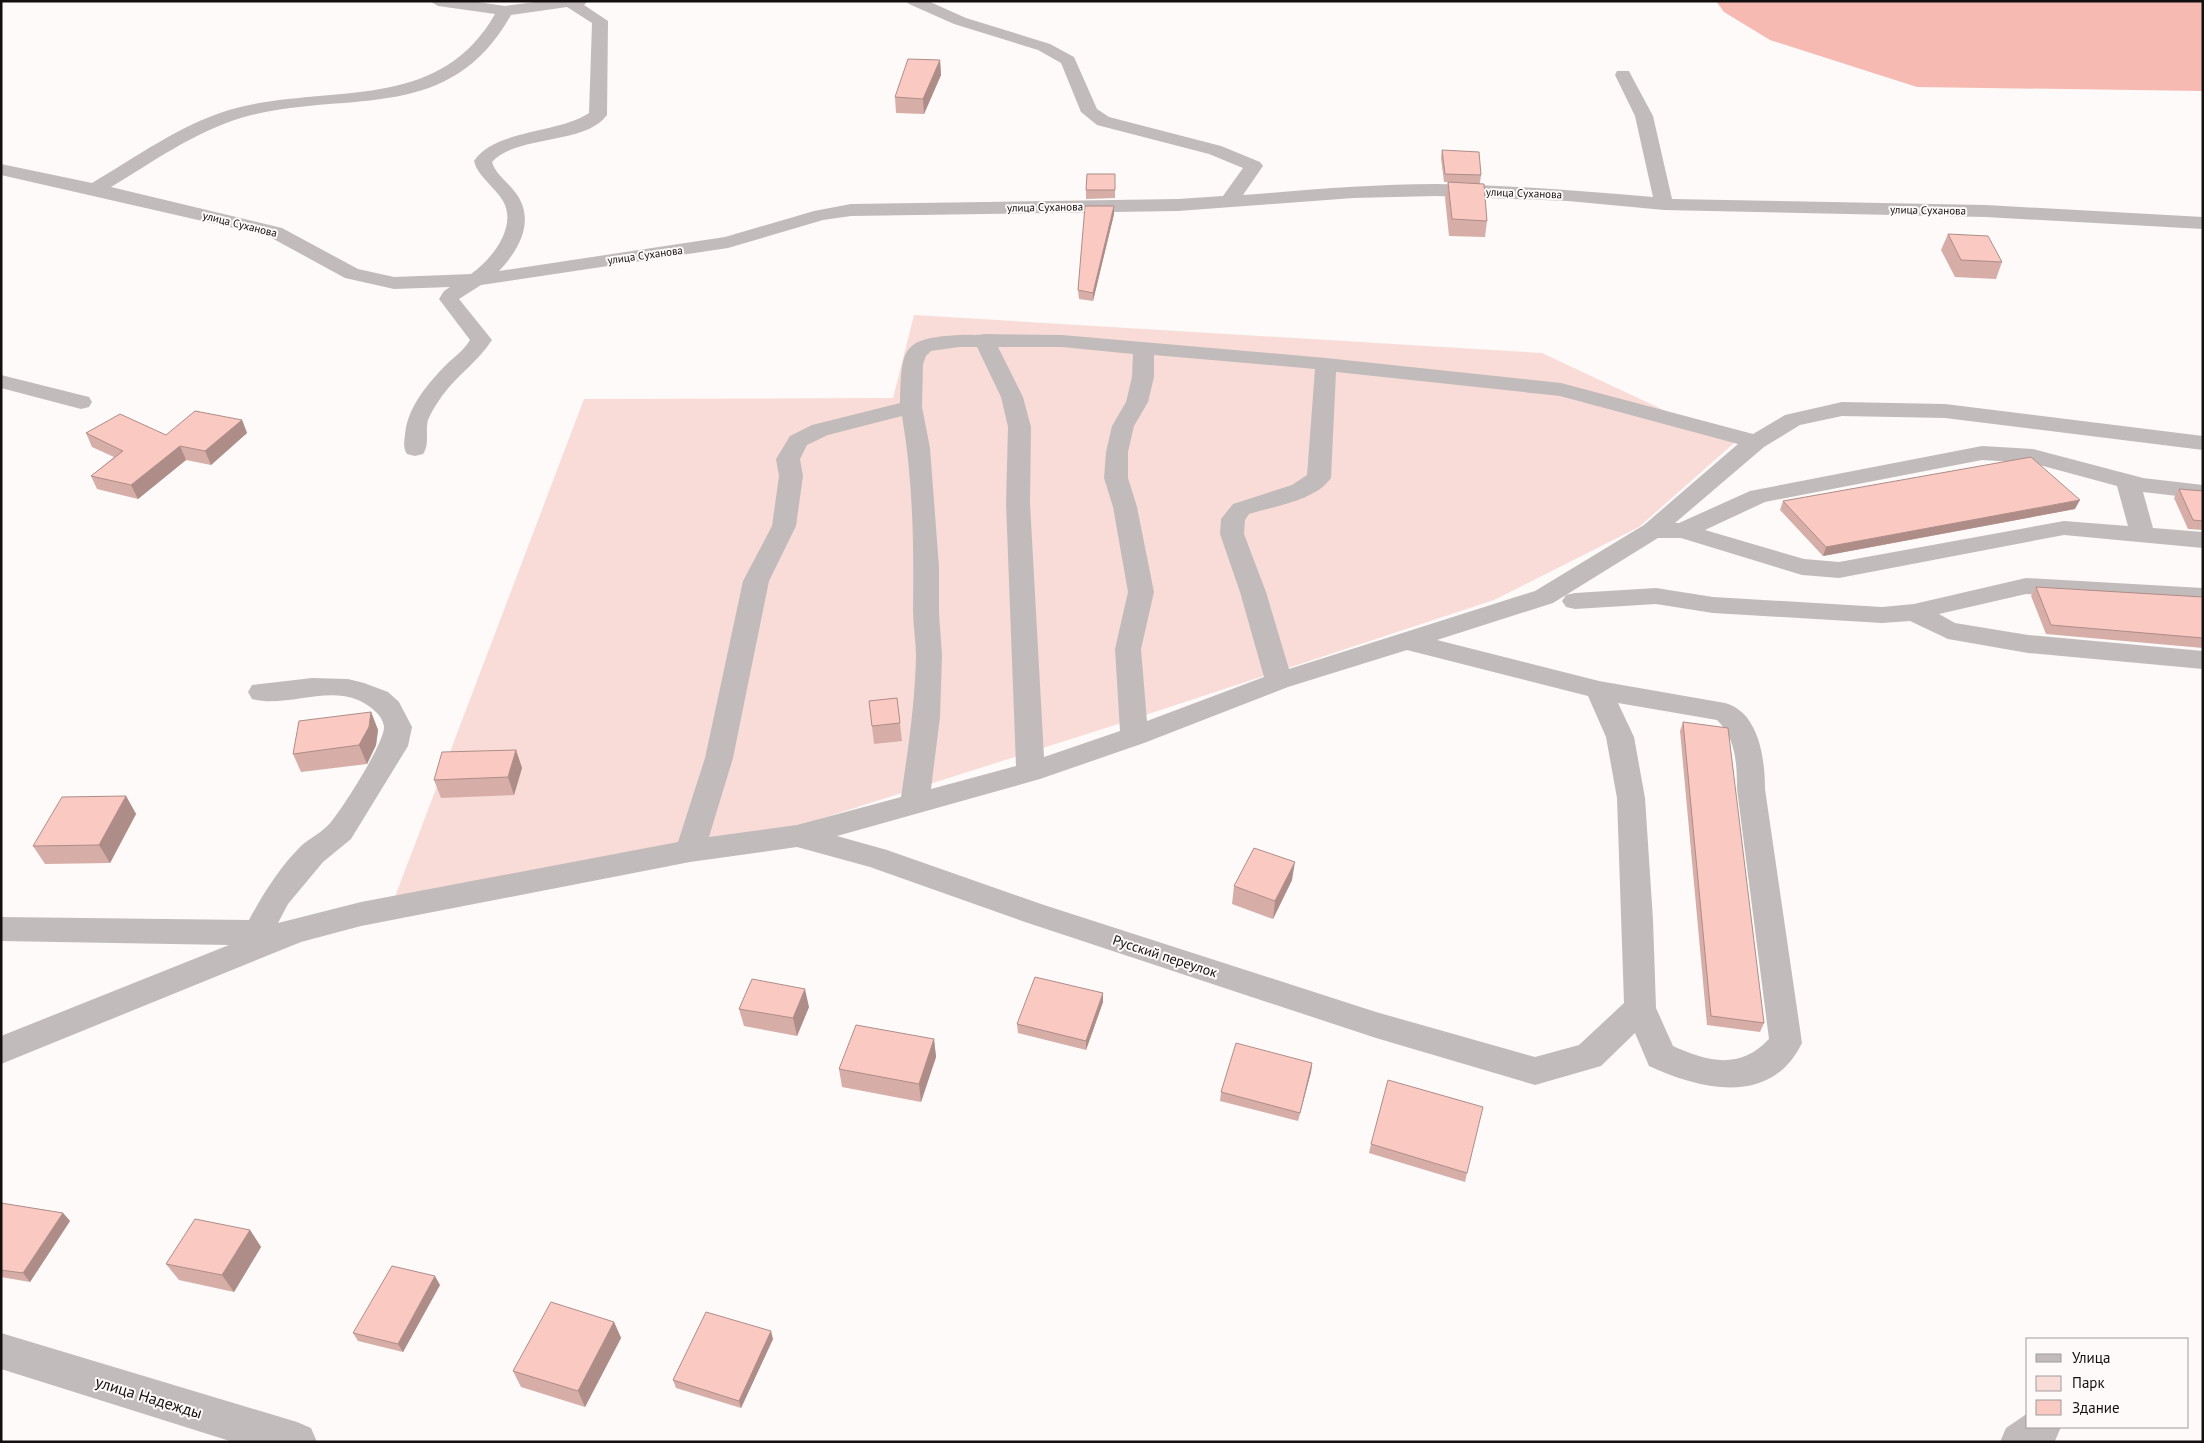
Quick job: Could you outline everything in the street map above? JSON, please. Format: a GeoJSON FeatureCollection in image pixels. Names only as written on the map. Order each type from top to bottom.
{"type":"FeatureCollection","features":[{"type":"Feature","properties":{"kind":"street"},"geometry":{"type":"LineString","coordinates":[[415,449],[417,420],[433,393],[451,372],[473,353],[480,340],[449,299],[451,294],[477,280],[502,259],[512,242],[516,220],[513,202],[484,170],[483,161],[488,154],[499,148],[583,125],[598,115],[600,21],[574,2],[505,12],[438,1]]}},
{"type":"Feature","properties":{"kind":"street"},"geometry":{"type":"LineString","coordinates":[[914,1],[960,21],[1044,47],[1068,60],[1090,112],[1103,121],[1215,150],[1254,166],[1230,200]]}},
{"type":"Feature","properties":{"kind":"street"},"geometry":{"type":"LineString","coordinates":[[95,188],[200,129],[236,113],[279,104],[363,97],[394,92],[441,77],[477,52],[505,12]]}},
{"type":"Feature","properties":{"kind":"street"},"geometry":{"type":"LineString","coordinates":[[1623,75],[1644,116],[1664,204]]}},
{"type":"Feature","properties":{"kind":"street","name":"улица Суханова"},"geometry":{"type":"LineString","coordinates":[[1,169],[95,188],[275,232],[335,266],[371,279],[423,284],[477,280],[728,242],[821,215],[851,210],[1178,205],[1353,192],[1436,190],[1568,195],[1664,204],[1986,211],[2203,223]]}},
{"type":"Feature","properties":{"kind":"street"},"geometry":{"type":"LineString","coordinates":[[984,340],[1011,396],[1018,417],[1021,455],[1018,492],[1027,660],[1030,772]]}},
{"type":"Feature","properties":{"kind":"street"},"geometry":{"type":"LineString","coordinates":[[915,803],[926,718],[929,655],[926,613],[927,568],[919,448],[911,407],[912,364],[916,353],[925,346],[939,342],[984,340],[1062,341],[1326,364],[1561,390],[1756,442]]}},
{"type":"Feature","properties":{"kind":"street"},"geometry":{"type":"LineString","coordinates":[[1134,736],[1128,649],[1141,592],[1124,507],[1116,478],[1117,452],[1123,426],[1137,402],[1143,377],[1144,349]]}},
{"type":"Feature","properties":{"kind":"street"},"geometry":{"type":"LineString","coordinates":[[1279,681],[1253,592],[1232,534],[1233,519],[1242,509],[1300,490],[1319,478],[1326,364]]}},
{"type":"Feature","properties":{"kind":"street"},"geometry":{"type":"LineString","coordinates":[[1,380],[81,402]]}},
{"type":"Feature","properties":{"kind":"street"},"geometry":{"type":"LineString","coordinates":[[690,851],[719,758],[756,581],[784,526],[791,476],[788,459],[798,441],[820,430],[911,407]]}},
{"type":"Feature","properties":{"kind":"street"},"geometry":{"type":"LineString","coordinates":[[1,1050],[295,931],[361,914],[690,851],[797,836],[1030,772],[1134,736],[1279,681],[1403,640],[1544,597],[1653,530],[1756,442],[1793,420],[1842,409],[1944,411],[2203,443]]}},
{"type":"Feature","properties":{"kind":"street"},"geometry":{"type":"LineString","coordinates":[[1683,531],[1758,496],[1982,453],[2033,456],[2128,482],[2203,492]]}},
{"type":"Feature","properties":{"kind":"street"},"geometry":{"type":"LineString","coordinates":[[2128,482],[2142,534]]}},
{"type":"Feature","properties":{"kind":"street"},"geometry":{"type":"LineString","coordinates":[[1653,530],[1683,531],[1802,567],[1839,570],[2064,528],[2203,540]]}},
{"type":"Feature","properties":{"kind":"street"},"geometry":{"type":"LineString","coordinates":[[1575,601],[1656,596],[1713,605],[1882,615],[1914,612],[2026,586],[2203,596]]}},
{"type":"Feature","properties":{"kind":"street"},"geometry":{"type":"LineString","coordinates":[[1914,612],[1948,630],[2028,644],[2203,660]]}},
{"type":"Feature","properties":{"kind":"street"},"geometry":{"type":"LineString","coordinates":[[1403,640],[1599,690],[1725,712],[1735,720],[1742,730],[1752,766],[1751,789],[1786,1044],[1776,1058],[1748,1072],[1720,1076],[1678,1065],[1661,1056],[1640,1008],[1638,920],[1631,798],[1620,738],[1599,690]]}},
{"type":"Feature","properties":{"kind":"street"},"geometry":{"type":"LineString","coordinates":[[257,934],[277,896],[312,854],[341,831],[394,746],[398,727],[388,708],[372,695],[341,687],[262,692]]}},
{"type":"Feature","properties":{"kind":"street","name":"Русский переулок"},"geometry":{"type":"LineString","coordinates":[[797,836],[876,858],[1033,913],[1376,1025],[1535,1071],[1589,1056],[1640,1008]]}},
{"type":"Feature","properties":{"kind":"street"},"geometry":{"type":"LineString","coordinates":[[1,929],[257,934],[295,931]]}},
{"type":"Feature","properties":{"kind":"street","name":"улица Надежды"},"geometry":{"type":"LineString","coordinates":[[1,1351],[297,1442]]}},
{"type":"Feature","properties":{"kind":"street"},"geometry":{"type":"LineString","coordinates":[[2020,1442],[2040,1428]]}},
{"type":"Feature","properties":{"kind":"green space"},"geometry":{"type":"Polygon","coordinates":[[[914,315],[1542,353],[1734,443],[1639,527],[1494,600],[1115,725],[798,826],[393,902],[584,399],[893,398],[914,315]]]}},
{"type":"Feature","properties":{"kind":"shaded area"},"geometry":{"type":"Polygon","coordinates":[[[1716,1],[2203,1],[2203,91],[1917,87],[1770,40],[1724,12],[1716,1]]]}},
{"type":"Feature","properties":{"kind":"building"},"geometry":{"type":"Polygon","coordinates":[[[908,59],[940,60],[923,99],[895,97],[908,59]]]}},
{"type":"Feature","properties":{"kind":"building"},"geometry":{"type":"Polygon","coordinates":[[[1442,150],[1479,152],[1481,175],[1445,174],[1442,150]]]}},
{"type":"Feature","properties":{"kind":"building"},"geometry":{"type":"Polygon","coordinates":[[[1087,174],[1115,174],[1115,190],[1086,190],[1087,174]]]}},
{"type":"Feature","properties":{"kind":"building"},"geometry":{"type":"Polygon","coordinates":[[[1448,182],[1484,184],[1487,221],[1452,219],[1448,182]]]}},
{"type":"Feature","properties":{"kind":"building"},"geometry":{"type":"Polygon","coordinates":[[[1085,206],[1114,206],[1093,293],[1078,290],[1085,206]]]}},
{"type":"Feature","properties":{"kind":"building"},"geometry":{"type":"Polygon","coordinates":[[[1948,234],[1988,236],[2002,262],[1961,260],[1948,234]]]}},
{"type":"Feature","properties":{"kind":"building"},"geometry":{"type":"Polygon","coordinates":[[[195,411],[242,420],[205,451],[180,446],[131,485],[91,476],[123,451],[86,433],[120,414],[166,435],[195,411]]]}},
{"type":"Feature","properties":{"kind":"building"},"geometry":{"type":"Polygon","coordinates":[[[2031,457],[2080,500],[1826,547],[1783,501],[2031,457]]]}},
{"type":"Feature","properties":{"kind":"building"},"geometry":{"type":"Polygon","coordinates":[[[2179,489],[2203,491],[2203,521],[2193,520],[2179,489]]]}},
{"type":"Feature","properties":{"kind":"building"},"geometry":{"type":"Polygon","coordinates":[[[2036,587],[2203,597],[2203,638],[2051,625],[2036,587]]]}},
{"type":"Feature","properties":{"kind":"building"},"geometry":{"type":"Polygon","coordinates":[[[897,698],[900,723],[872,726],[869,701],[897,698]]]}},
{"type":"Feature","properties":{"kind":"building"},"geometry":{"type":"Polygon","coordinates":[[[371,712],[369,727],[359,745],[293,754],[299,721],[371,712]]]}},
{"type":"Feature","properties":{"kind":"building"},"geometry":{"type":"Polygon","coordinates":[[[1683,722],[1728,728],[1764,1023],[1711,1016],[1683,722]]]}},
{"type":"Feature","properties":{"kind":"building"},"geometry":{"type":"Polygon","coordinates":[[[516,750],[508,777],[434,780],[442,752],[516,750]]]}},
{"type":"Feature","properties":{"kind":"building"},"geometry":{"type":"Polygon","coordinates":[[[126,796],[99,845],[33,846],[62,797],[126,796]]]}},
{"type":"Feature","properties":{"kind":"building"},"geometry":{"type":"Polygon","coordinates":[[[1254,848],[1295,862],[1275,901],[1234,886],[1254,848]]]}},
{"type":"Feature","properties":{"kind":"building"},"geometry":{"type":"Polygon","coordinates":[[[1035,977],[1103,993],[1086,1041],[1017,1024],[1035,977]]]}},
{"type":"Feature","properties":{"kind":"building"},"geometry":{"type":"Polygon","coordinates":[[[752,979],[805,989],[793,1018],[739,1009],[752,979]]]}},
{"type":"Feature","properties":{"kind":"building"},"geometry":{"type":"Polygon","coordinates":[[[856,1025],[934,1039],[919,1084],[839,1069],[856,1025]]]}},
{"type":"Feature","properties":{"kind":"building"},"geometry":{"type":"Polygon","coordinates":[[[1236,1043],[1312,1063],[1300,1113],[1221,1092],[1236,1043]]]}},
{"type":"Feature","properties":{"kind":"building"},"geometry":{"type":"Polygon","coordinates":[[[1388,1080],[1483,1107],[1467,1173],[1371,1144],[1388,1080]]]}},
{"type":"Feature","properties":{"kind":"building"},"geometry":{"type":"Polygon","coordinates":[[[1,1203],[63,1213],[23,1273],[1,1270],[1,1203]]]}},
{"type":"Feature","properties":{"kind":"building"},"geometry":{"type":"Polygon","coordinates":[[[195,1219],[250,1230],[222,1275],[166,1264],[195,1219]]]}},
{"type":"Feature","properties":{"kind":"building"},"geometry":{"type":"Polygon","coordinates":[[[392,1266],[435,1276],[398,1344],[353,1333],[392,1266]]]}},
{"type":"Feature","properties":{"kind":"building"},"geometry":{"type":"Polygon","coordinates":[[[551,1302],[614,1322],[578,1391],[513,1371],[551,1302]]]}},
{"type":"Feature","properties":{"kind":"building"},"geometry":{"type":"Polygon","coordinates":[[[706,1312],[771,1331],[739,1401],[673,1380],[706,1312]]]}}]}
